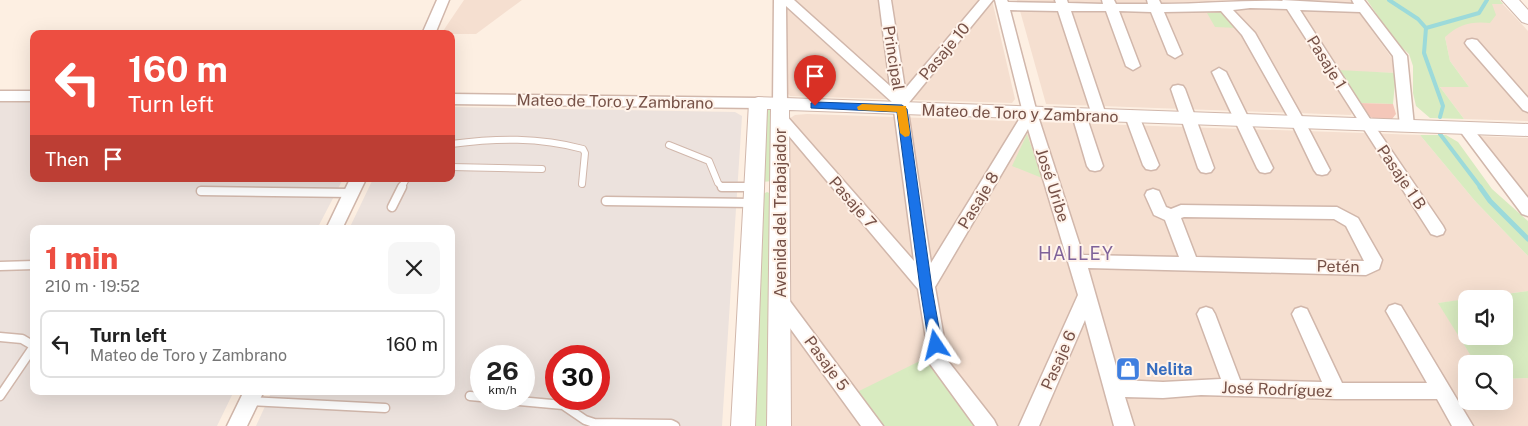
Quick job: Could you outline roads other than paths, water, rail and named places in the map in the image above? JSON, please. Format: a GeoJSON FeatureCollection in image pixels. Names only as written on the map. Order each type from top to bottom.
{"type":"FeatureCollection","features":[{"type":"Feature","properties":{"kind":"street"},"geometry":{"type":"LineString","coordinates":[[430,30],[443,0]]}},
{"type":"Feature","properties":{"kind":"street","name":"Avenida del Trabajador"},"geometry":{"type":"LineString","coordinates":[[779,426],[780,0]]}},
{"type":"Feature","properties":{"kind":"street"},"geometry":{"type":"LineString","coordinates":[[787,0],[902,106]]}},
{"type":"Feature","properties":{"kind":"street","name":"Principal"},"geometry":{"type":"LineString","coordinates":[[885,0],[902,106],[926,288],[939,364],[987,426]]}},
{"type":"Feature","properties":{"kind":"street"},"geometry":{"type":"LineString","coordinates":[[1510,0],[1528,19]]}},
{"type":"Feature","properties":{"kind":"street"},"geometry":{"type":"LineString","coordinates":[[997,2],[1203,4],[1224,7],[1249,2],[1361,4],[1400,56],[1407,126]]}},
{"type":"Feature","properties":{"kind":"street","name":"Pasaje 10"},"geometry":{"type":"LineString","coordinates":[[902,106],[997,2]]}},
{"type":"Feature","properties":{"kind":"street","name":"José Uribe"},"geometry":{"type":"LineString","coordinates":[[997,2],[1077,261],[1124,426]]}},
{"type":"Feature","properties":{"kind":"street"},"geometry":{"type":"LineString","coordinates":[[1062,3],[1099,115]]}},
{"type":"Feature","properties":{"kind":"street"},"geometry":{"type":"LineString","coordinates":[[1109,3],[1133,66]]}},
{"type":"Feature","properties":{"kind":"street","name":"Pasaje 1"},"geometry":{"type":"LineString","coordinates":[[1290,3],[1367,125]]}},
{"type":"Feature","properties":{"kind":"street"},"geometry":{"type":"LineString","coordinates":[[1155,4],[1175,54]]}},
{"type":"Feature","properties":{"kind":"street"},"geometry":{"type":"LineString","coordinates":[[1224,7],[1248,33],[1298,122],[1322,170]]}},
{"type":"Feature","properties":{"kind":"street"},"geometry":{"type":"LineString","coordinates":[[1472,44],[1528,107]]}},
{"type":"Feature","properties":{"kind":"street"},"geometry":{"type":"LineString","coordinates":[[1219,72],[1265,168]]}},
{"type":"Feature","properties":{"kind":"street"},"geometry":{"type":"LineString","coordinates":[[1178,89],[1206,168]]}},
{"type":"Feature","properties":{"kind":"street"},"geometry":{"type":"LineString","coordinates":[[0,96],[30,96]]}},
{"type":"Feature","properties":{"kind":"street","name":"Mateo de Toro y Zambrano"},"geometry":{"type":"LineString","coordinates":[[455,99],[758,103],[780,111],[902,106],[1079,115],[1528,130]]}},
{"type":"Feature","properties":{"kind":"street","name":"Avenida del Trabajador"},"geometry":{"type":"LineString","coordinates":[[743,426],[752,195],[758,103]]}},
{"type":"Feature","properties":{"kind":"street","name":"Pasaje 7"},"geometry":{"type":"LineString","coordinates":[[780,111],[926,288]]}},
{"type":"Feature","properties":{"kind":"street","name":"Pasaje 8"},"geometry":{"type":"LineString","coordinates":[[926,288],[1030,113]]}},
{"type":"Feature","properties":{"kind":"street"},"geometry":{"type":"LineString","coordinates":[[1079,115],[1094,166]]}},
{"type":"Feature","properties":{"kind":"street"},"geometry":{"type":"LineString","coordinates":[[1132,116],[1151,165]]}},
{"type":"Feature","properties":{"kind":"street","name":"Pasaje 1 B"},"geometry":{"type":"LineString","coordinates":[[1367,125],[1437,230]]}},
{"type":"Feature","properties":{"kind":"street"},"geometry":{"type":"LineString","coordinates":[[1465,128],[1528,210]]}},
{"type":"Feature","properties":{"kind":"street"},"geometry":{"type":"LineString","coordinates":[[336,225],[355,186]]}},
{"type":"Feature","properties":{"kind":"street"},"geometry":{"type":"LineString","coordinates":[[752,195],[779,189]]}},
{"type":"Feature","properties":{"kind":"street"},"geometry":{"type":"LineString","coordinates":[[1153,195],[1160,211],[1172,216],[1190,263]]}},
{"type":"Feature","properties":{"kind":"street","name":"Petén"},"geometry":{"type":"LineString","coordinates":[[1077,261],[1366,268],[1373,264],[1373,260],[1352,222],[1330,211],[1181,211],[1172,216]]}},
{"type":"Feature","properties":{"kind":"street","name":"Pasaje 6"},"geometry":{"type":"LineString","coordinates":[[1029,426],[1087,295]]}},
{"type":"Feature","properties":{"kind":"street","name":"Pasaje 5"},"geometry":{"type":"LineString","coordinates":[[780,301],[874,426]]}},
{"type":"Feature","properties":{"kind":"street"},"geometry":{"type":"LineString","coordinates":[[1395,311],[1463,426]]}},
{"type":"Feature","properties":{"kind":"street"},"geometry":{"type":"LineString","coordinates":[[1206,314],[1234,388]]}},
{"type":"Feature","properties":{"kind":"street"},"geometry":{"type":"LineString","coordinates":[[1302,314],[1336,391]]}},
{"type":"Feature","properties":{"kind":"street","name":"José Rodríguez"},"geometry":{"type":"LineString","coordinates":[[1112,388],[1164,390],[1234,388],[1336,391],[1442,391]]}},
{"type":"Feature","properties":{"kind":"street"},"geometry":{"type":"LineString","coordinates":[[237,426],[252,396]]}},
{"type":"Feature","properties":{"kind":"lane"},"geometry":{"type":"LineString","coordinates":[[455,144],[483,140],[520,140],[571,145],[583,149],[585,153],[582,184]]}},
{"type":"Feature","properties":{"kind":"lane"},"geometry":{"type":"LineString","coordinates":[[669,144],[710,161],[718,183],[724,188],[752,195]]}},
{"type":"Feature","properties":{"kind":"lane"},"geometry":{"type":"LineString","coordinates":[[455,168],[542,169]]}},
{"type":"Feature","properties":{"kind":"lane"},"geometry":{"type":"LineString","coordinates":[[392,207],[404,182]]}},
{"type":"Feature","properties":{"kind":"lane"},"geometry":{"type":"LineString","coordinates":[[202,191],[355,186]]}},
{"type":"Feature","properties":{"kind":"lane"},"geometry":{"type":"LineString","coordinates":[[606,201],[752,195]]}},
{"type":"Feature","properties":{"kind":"lane"},"geometry":{"type":"LineString","coordinates":[[0,266],[30,265]]}},
{"type":"Feature","properties":{"kind":"lane"},"geometry":{"type":"LineString","coordinates":[[0,337],[22,338],[30,342]]}},
{"type":"Feature","properties":{"kind":"lane"},"geometry":{"type":"LineString","coordinates":[[0,396],[30,352]]}},
{"type":"Feature","properties":{"kind":"lane"},"geometry":{"type":"LineString","coordinates":[[252,396],[385,408]]}},
{"type":"Feature","properties":{"kind":"lane"},"geometry":{"type":"LineString","coordinates":[[535,402],[563,405],[585,420],[594,423],[671,424],[675,426]]}},
{"type":"Feature","properties":{"kind":"waterway"},"geometry":{"type":"LineString","coordinates":[[1389,0],[1418,19],[1426,28]]}},
{"type":"Feature","properties":{"kind":"waterway"},"geometry":{"type":"LineString","coordinates":[[1426,28],[1479,13],[1487,0]]}},
{"type":"Feature","properties":{"kind":"waterway"},"geometry":{"type":"LineString","coordinates":[[1426,28],[1424,53],[1443,106],[1440,117]]}},
{"type":"Feature","properties":{"kind":"waterway"},"geometry":{"type":"LineString","coordinates":[[1440,134],[1481,188]]}},
{"type":"Feature","properties":{"kind":"waterway"},"geometry":{"type":"LineString","coordinates":[[1480,187],[1490,201],[1528,239]]}},
{"type":"Feature","properties":{"kind":"place","name":"Nelita"},"geometry":{"type":"Point","coordinates":[1128,369]}},
{"type":"Feature","properties":{"kind":"district","name":"HALLEY"},"geometry":{"type":"Point","coordinates":[1076,254]}}]}
